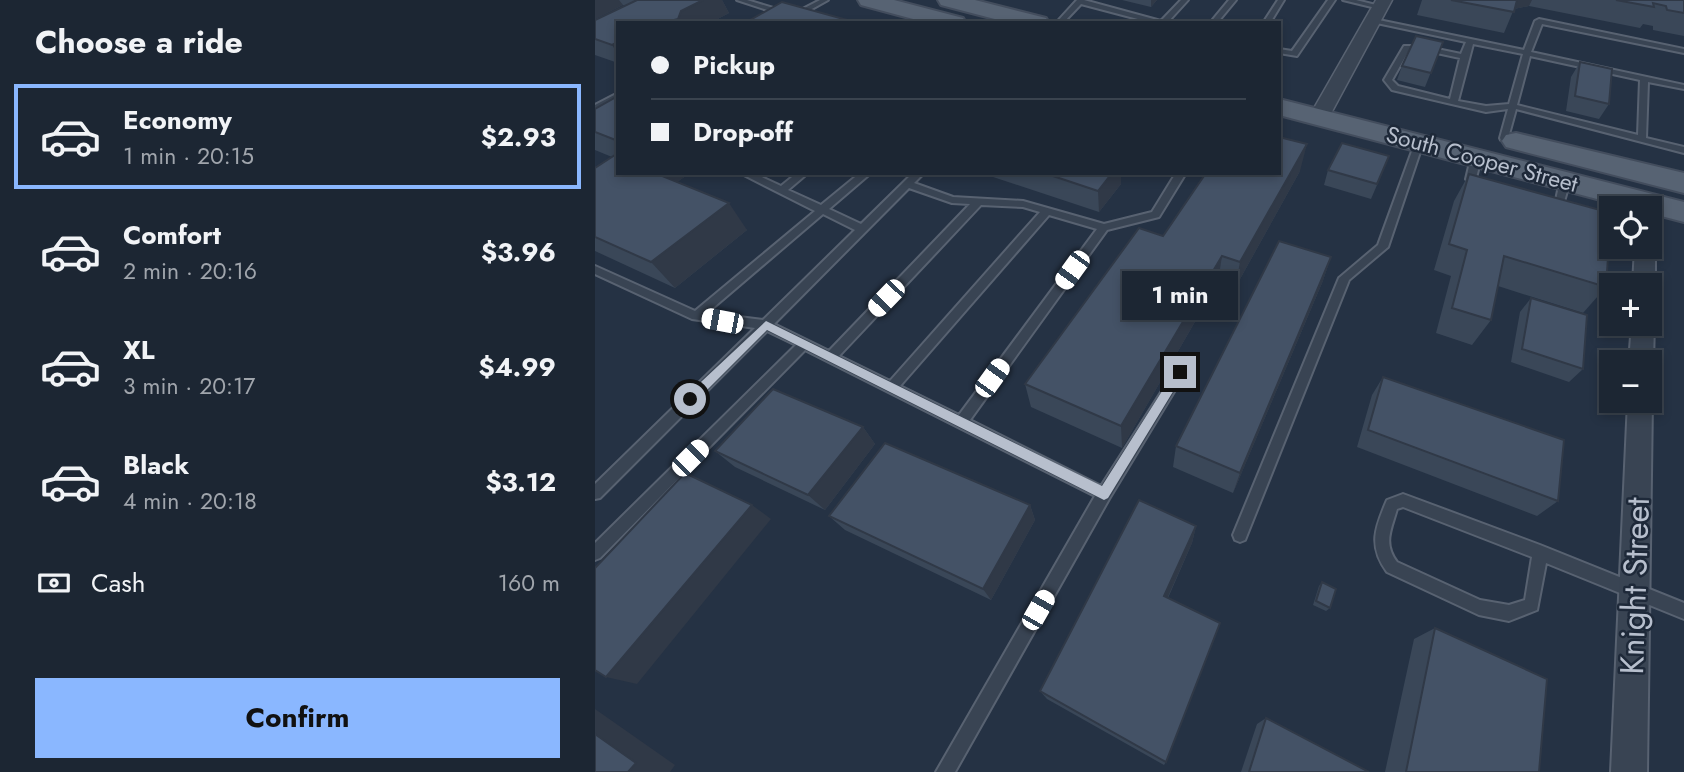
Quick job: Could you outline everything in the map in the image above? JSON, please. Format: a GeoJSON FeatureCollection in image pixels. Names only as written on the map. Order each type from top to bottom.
{"type":"FeatureCollection","features":[{"type":"Feature","properties":{"kind":"main road"},"geometry":{"type":"LineString","coordinates":[[869,0],[946,16],[1012,21]]}},
{"type":"Feature","properties":{"kind":"main road"},"geometry":{"type":"LineString","coordinates":[[946,16],[974,15],[1003,21]]}},
{"type":"Feature","properties":{"kind":"main road","name":"South Cooper Street"},"geometry":{"type":"LineString","coordinates":[[1281,107],[1319,100],[1504,138],[1684,183]]}},
{"type":"Feature","properties":{"kind":"main road","name":"South Cooper Street"},"geometry":{"type":"LineString","coordinates":[[1319,100],[1419,143],[1616,196]]}},
{"type":"Feature","properties":{"kind":"main road","name":"South Cooper Street"},"geometry":{"type":"LineString","coordinates":[[1662,208],[1684,212]]}},
{"type":"Feature","properties":{"kind":"street"},"geometry":{"type":"LineString","coordinates":[[1319,100],[1378,9]]}},
{"type":"Feature","properties":{"kind":"street","name":"Knight Street"},"geometry":{"type":"LineString","coordinates":[[1629,772],[1640,413]]}},
{"type":"Feature","properties":{"kind":"lane"},"geometry":{"type":"LineString","coordinates":[[740,0],[804,20]]}},
{"type":"Feature","properties":{"kind":"lane"},"geometry":{"type":"LineString","coordinates":[[789,21],[825,0]]}},
{"type":"Feature","properties":{"kind":"lane"},"geometry":{"type":"LineString","coordinates":[[1165,21],[1185,0]]}},
{"type":"Feature","properties":{"kind":"lane"},"geometry":{"type":"LineString","coordinates":[[1215,21],[1233,0]]}},
{"type":"Feature","properties":{"kind":"lane"},"geometry":{"type":"LineString","coordinates":[[1267,21],[1282,0]]}},
{"type":"Feature","properties":{"kind":"lane"},"geometry":{"type":"LineString","coordinates":[[1281,51],[1294,54],[1332,0]]}},
{"type":"Feature","properties":{"kind":"lane"},"geometry":{"type":"LineString","coordinates":[[1346,0],[1470,41],[1684,87]]}},
{"type":"Feature","properties":{"kind":"lane"},"geometry":{"type":"LineString","coordinates":[[1061,21],[1078,1],[1155,21]]}},
{"type":"Feature","properties":{"kind":"lane"},"geometry":{"type":"LineString","coordinates":[[758,16],[770,10]]}},
{"type":"Feature","properties":{"kind":"lane"},"geometry":{"type":"LineString","coordinates":[[1504,138],[1527,53],[1539,20],[1684,51]]}},
{"type":"Feature","properties":{"kind":"lane"},"geometry":{"type":"LineString","coordinates":[[1453,102],[1470,41]]}},
{"type":"Feature","properties":{"kind":"lane"},"geometry":{"type":"LineString","coordinates":[[1464,57],[1423,48],[1407,48],[1388,79],[1395,88],[1453,102],[1486,109],[1513,106],[1684,150]]}},
{"type":"Feature","properties":{"kind":"lane"},"geometry":{"type":"LineString","coordinates":[[1642,139],[1644,79]]}},
{"type":"Feature","properties":{"kind":"lane"},"geometry":{"type":"LineString","coordinates":[[595,108],[616,96]]}},
{"type":"Feature","properties":{"kind":"lane"},"geometry":{"type":"LineString","coordinates":[[1240,535],[1344,278],[1383,247],[1419,143]]}},
{"type":"Feature","properties":{"kind":"lane"},"geometry":{"type":"LineString","coordinates":[[1476,158],[1471,179],[1491,187]]}},
{"type":"Feature","properties":{"kind":"lane"},"geometry":{"type":"LineString","coordinates":[[749,175],[862,229]]}},
{"type":"Feature","properties":{"kind":"lane"},"geometry":{"type":"LineString","coordinates":[[781,191],[801,175]]}},
{"type":"Feature","properties":{"kind":"lane"},"geometry":{"type":"LineString","coordinates":[[697,316],[864,175]]}},
{"type":"Feature","properties":{"kind":"lane"},"geometry":{"type":"LineString","coordinates":[[595,493],[917,175]]}},
{"type":"Feature","properties":{"kind":"lane"},"geometry":{"type":"LineString","coordinates":[[908,184],[952,200],[1010,201],[1104,227],[1155,215],[1180,175]]}},
{"type":"Feature","properties":{"kind":"lane"},"geometry":{"type":"LineString","coordinates":[[1541,201],[1554,205],[1560,203],[1565,181]]}},
{"type":"Feature","properties":{"kind":"lane"},"geometry":{"type":"LineString","coordinates":[[830,357],[979,201]]}},
{"type":"Feature","properties":{"kind":"lane"},"geometry":{"type":"LineString","coordinates":[[892,387],[1047,211]]}},
{"type":"Feature","properties":{"kind":"lane"},"geometry":{"type":"LineString","coordinates":[[961,422],[1104,227]]}},
{"type":"Feature","properties":{"kind":"lane"},"geometry":{"type":"LineString","coordinates":[[595,270],[697,316],[766,325],[1104,494]]}},
{"type":"Feature","properties":{"kind":"lane"},"geometry":{"type":"LineString","coordinates":[[595,553],[804,344]]}},
{"type":"Feature","properties":{"kind":"lane"},"geometry":{"type":"LineString","coordinates":[[945,772],[1104,494],[1180,372]]}},
{"type":"Feature","properties":{"kind":"lane"},"geometry":{"type":"LineString","coordinates":[[1540,552],[1532,605],[1509,613],[1479,607],[1392,567],[1383,557],[1380,545],[1392,505],[1403,500],[1540,552],[1684,611]]}},
{"type":"Feature","properties":{"kind":"building"},"geometry":{"type":"Polygon","coordinates":[[[637,0],[703,0],[681,11],[678,19],[670,21],[616,21],[616,43],[612,45],[595,39],[595,20],[637,0]]]}},
{"type":"Feature","properties":{"kind":"building"},"geometry":{"type":"Polygon","coordinates":[[[1451,0],[1517,0],[1514,12],[1451,0]]]}},
{"type":"Feature","properties":{"kind":"building"},"geometry":{"type":"Polygon","coordinates":[[[1616,0],[1684,0],[1684,13],[1667,10],[1666,6],[1653,3],[1654,7],[1616,0]]]}},
{"type":"Feature","properties":{"kind":"building"},"geometry":{"type":"Polygon","coordinates":[[[782,2],[851,21],[749,21],[782,2]]]}},
{"type":"Feature","properties":{"kind":"building"},"geometry":{"type":"Polygon","coordinates":[[[1416,36],[1443,42],[1431,73],[1402,66],[1416,36]]]}},
{"type":"Feature","properties":{"kind":"building"},"geometry":{"type":"Polygon","coordinates":[[[1580,62],[1612,69],[1609,104],[1575,96],[1580,62]]]}},
{"type":"Feature","properties":{"kind":"building"},"geometry":{"type":"Polygon","coordinates":[[[616,97],[616,140],[595,132],[595,109],[616,97]]]}},
{"type":"Feature","properties":{"kind":"building"},"geometry":{"type":"Polygon","coordinates":[[[1281,138],[1307,144],[1240,262],[1222,256],[1121,426],[1025,384],[1139,228],[1163,236],[1205,175],[1281,175],[1281,138]]]}},
{"type":"Feature","properties":{"kind":"building"},"geometry":{"type":"Polygon","coordinates":[[[1342,143],[1389,156],[1377,184],[1328,170],[1342,143]]]}},
{"type":"Feature","properties":{"kind":"building"},"geometry":{"type":"Polygon","coordinates":[[[616,154],[616,175],[660,175],[729,203],[651,262],[595,237],[595,168],[616,154]]]}},
{"type":"Feature","properties":{"kind":"building"},"geometry":{"type":"Polygon","coordinates":[[[1469,174],[1599,210],[1599,259],[1608,259],[1607,273],[1599,273],[1599,285],[1504,256],[1491,320],[1452,308],[1467,250],[1449,244],[1469,174]]]}},
{"type":"Feature","properties":{"kind":"building"},"geometry":{"type":"Polygon","coordinates":[[[1050,175],[1110,175],[1098,191],[1050,175]]]}},
{"type":"Feature","properties":{"kind":"building"},"geometry":{"type":"Polygon","coordinates":[[[1279,241],[1331,257],[1240,473],[1176,446],[1279,241]]]}},
{"type":"Feature","properties":{"kind":"building"},"geometry":{"type":"Polygon","coordinates":[[[1531,298],[1587,315],[1583,369],[1522,349],[1531,298]]]}},
{"type":"Feature","properties":{"kind":"building"},"geometry":{"type":"Polygon","coordinates":[[[1383,377],[1564,440],[1558,501],[1368,430],[1383,377]]]}},
{"type":"Feature","properties":{"kind":"building"},"geometry":{"type":"Polygon","coordinates":[[[773,389],[863,427],[808,495],[715,451],[773,389]]]}},
{"type":"Feature","properties":{"kind":"building"},"geometry":{"type":"Polygon","coordinates":[[[885,443],[1030,505],[983,589],[829,516],[885,443]]]}},
{"type":"Feature","properties":{"kind":"building"},"geometry":{"type":"Polygon","coordinates":[[[685,473],[752,505],[606,677],[595,670],[595,568],[685,473]]]}},
{"type":"Feature","properties":{"kind":"building"},"geometry":{"type":"Polygon","coordinates":[[[1139,500],[1196,526],[1164,596],[1220,623],[1166,762],[1040,691],[1139,500]]]}},
{"type":"Feature","properties":{"kind":"building"},"geometry":{"type":"Polygon","coordinates":[[[1322,582],[1336,589],[1330,608],[1316,601],[1322,582]]]}},
{"type":"Feature","properties":{"kind":"building"},"geometry":{"type":"Polygon","coordinates":[[[1435,628],[1547,679],[1539,772],[1406,772],[1435,628]]]}},
{"type":"Feature","properties":{"kind":"building"},"geometry":{"type":"Polygon","coordinates":[[[1266,718],[1369,772],[1249,772],[1266,718]]]}},
{"type":"Feature","properties":{"kind":"building"},"geometry":{"type":"Polygon","coordinates":[[[595,734],[636,763],[628,772],[595,772],[595,734]]]}},
{"type":"Feature","properties":{"kind":"route"},"geometry":{"type":"LineString","coordinates":[[690,399],[766,325],[1104,494],[1180,372]]}}]}
